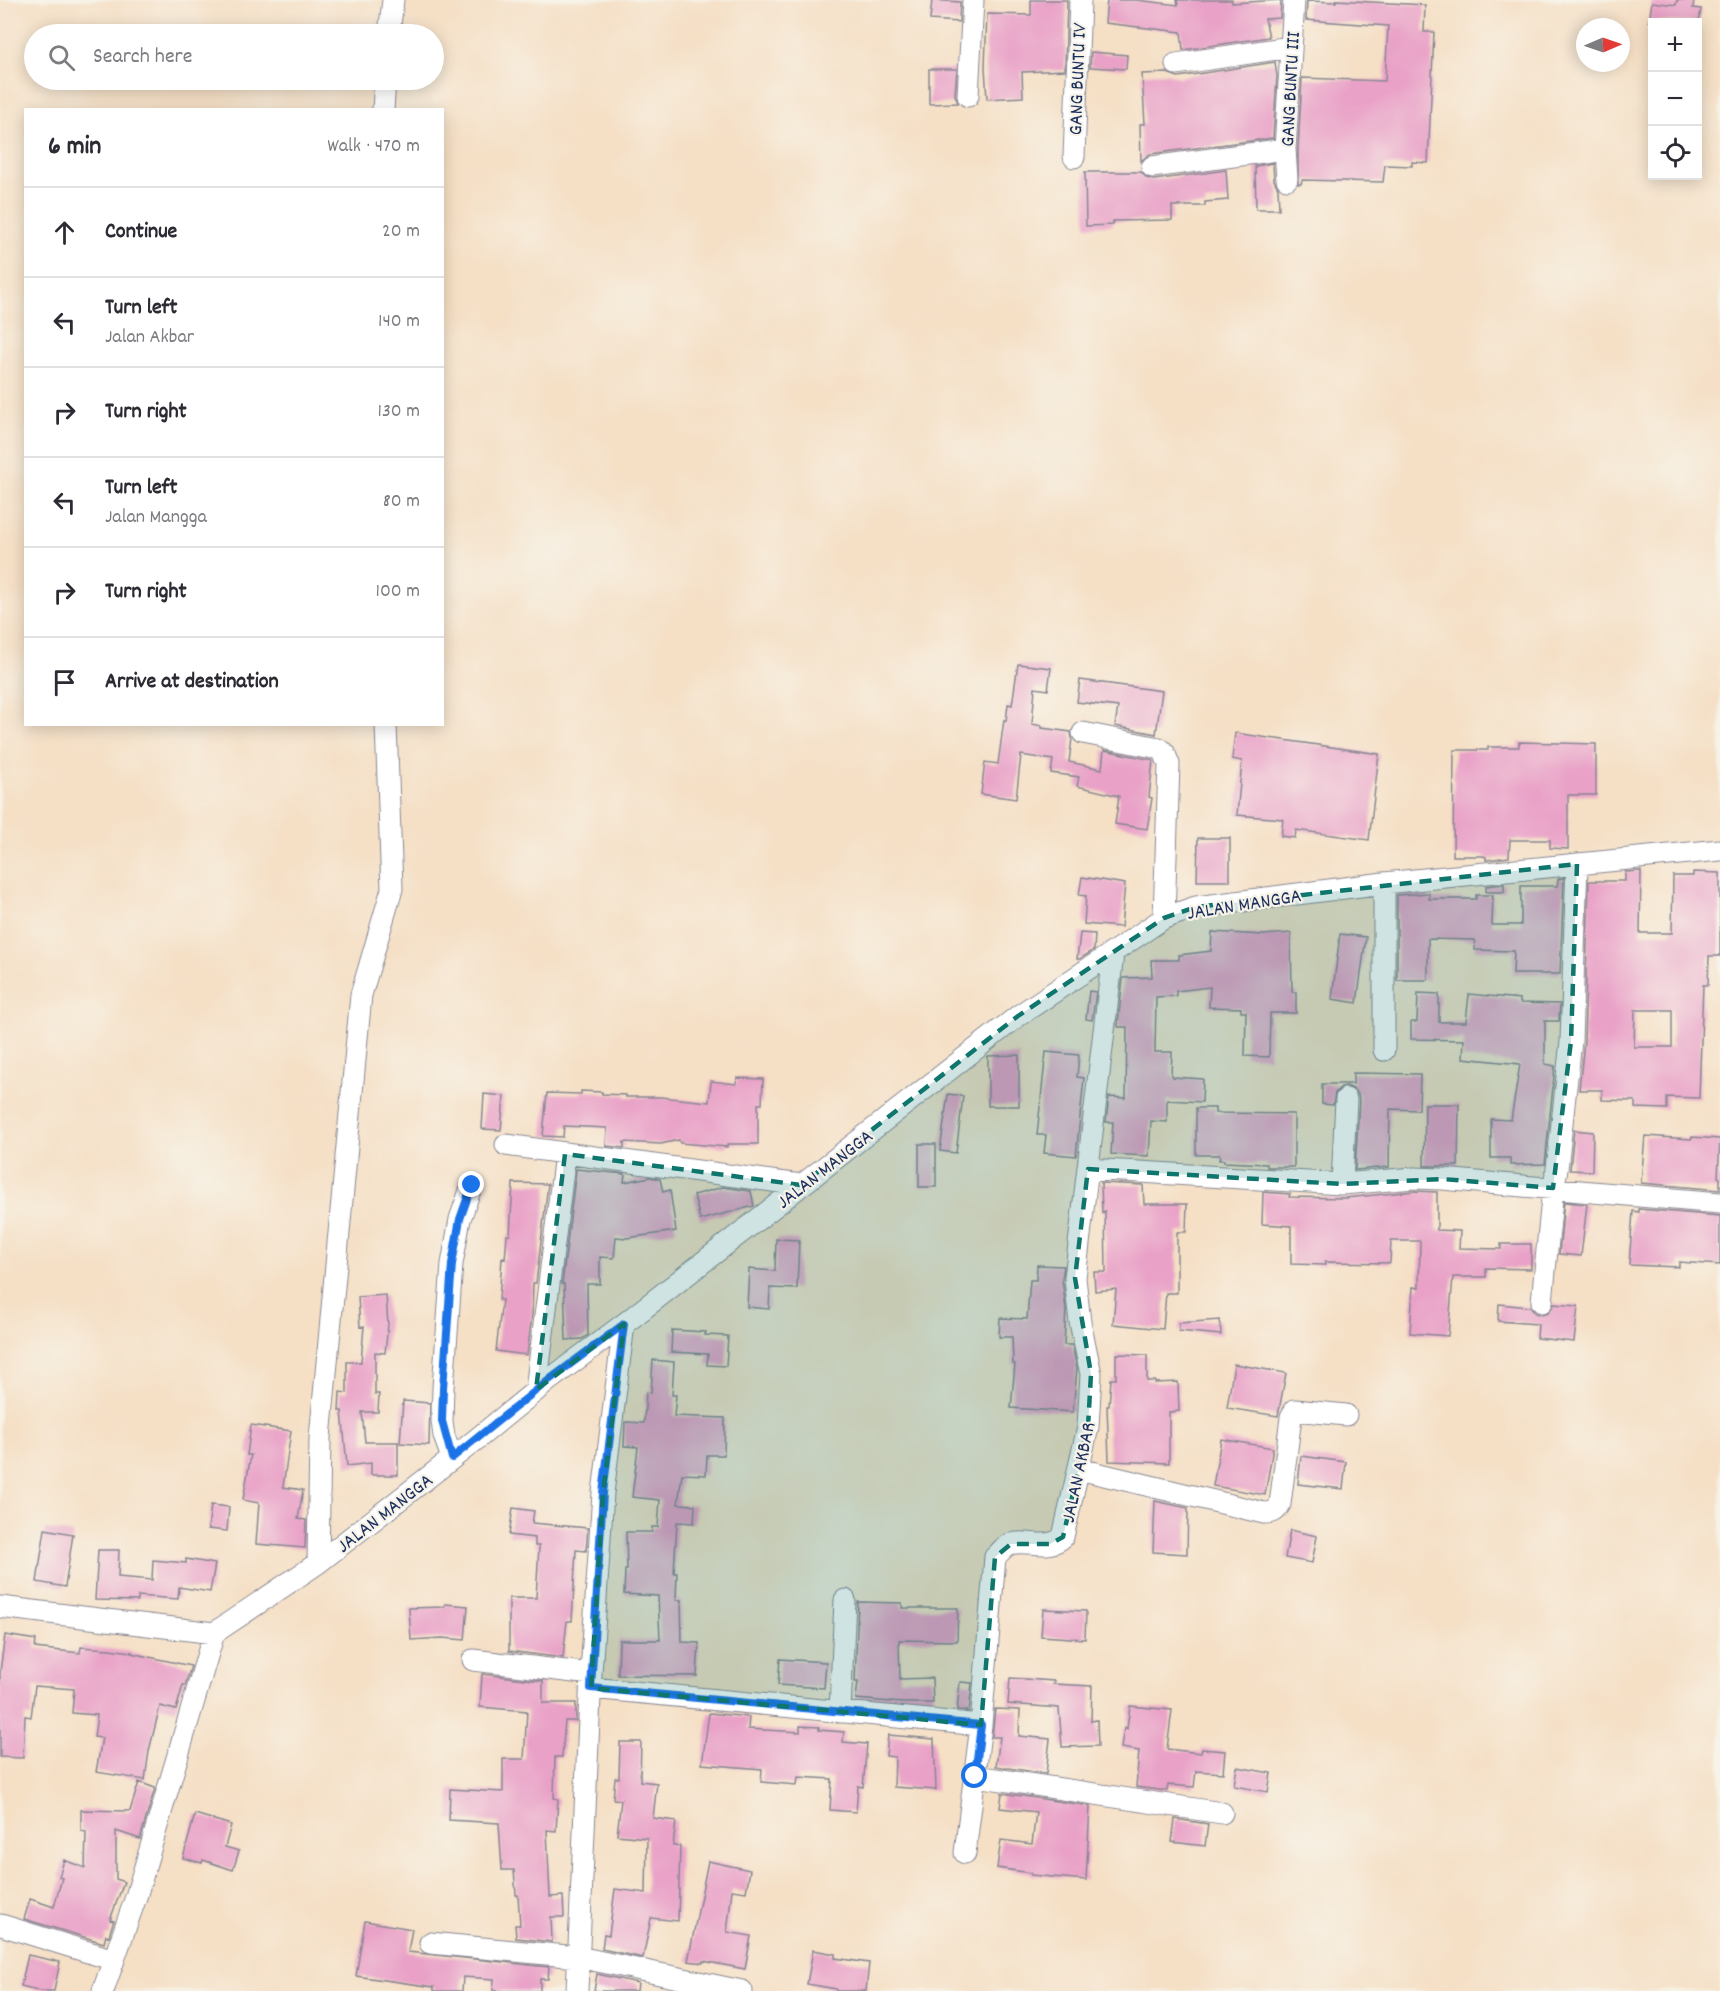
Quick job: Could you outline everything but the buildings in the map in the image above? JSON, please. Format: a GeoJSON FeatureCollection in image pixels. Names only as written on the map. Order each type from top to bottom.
{"type":"FeatureCollection","features":[{"type":"Feature","properties":{"kind":"street"},"geometry":{"type":"LineString","coordinates":[[390,24],[393,0]]}},
{"type":"Feature","properties":{"kind":"street"},"geometry":{"type":"LineString","coordinates":[[968,96],[973,0]]}},
{"type":"Feature","properties":{"kind":"street","name":"GANG BUNTU IV"},"geometry":{"type":"LineString","coordinates":[[1074,158],[1080,0]]}},
{"type":"Feature","properties":{"kind":"street","name":"GANG BUNTU III"},"geometry":{"type":"LineString","coordinates":[[1287,179],[1286,149],[1294,0]]}},
{"type":"Feature","properties":{"kind":"street"},"geometry":{"type":"LineString","coordinates":[[1176,64],[1290,47]]}},
{"type":"Feature","properties":{"kind":"street"},"geometry":{"type":"LineString","coordinates":[[383,108],[384,90]]}},
{"type":"Feature","properties":{"kind":"street"},"geometry":{"type":"LineString","coordinates":[[1152,167],[1286,149]]}},
{"type":"Feature","properties":{"kind":"street"},"geometry":{"type":"LineString","coordinates":[[318,1563],[320,1438],[361,995],[392,890],[386,726]]}},
{"type":"Feature","properties":{"kind":"street"},"geometry":{"type":"LineString","coordinates":[[1083,733],[1159,748],[1164,752],[1169,764],[1164,918]]}},
{"type":"Feature","properties":{"kind":"street","name":"JALAN MANGGA"},"geometry":{"type":"LineString","coordinates":[[214,1633],[318,1563],[536,1390],[624,1324],[1018,1016],[1164,918],[1196,907],[1384,883],[1720,850]]}},
{"type":"Feature","properties":{"kind":"street"},"geometry":{"type":"LineString","coordinates":[[1542,1302],[1552,1188],[1557,1169],[1571,1041],[1577,864]]}},
{"type":"Feature","properties":{"kind":"street"},"geometry":{"type":"LineString","coordinates":[[1384,883],[1384,1050]]}},
{"type":"Feature","properties":{"kind":"street","name":"JALAN AKBAR"},"geometry":{"type":"LineString","coordinates":[[981,1725],[995,1557],[1011,1544],[1050,1544],[1057,1543],[1063,1538],[1088,1427],[1091,1374],[1080,1322],[1075,1278],[1113,954]]}},
{"type":"Feature","properties":{"kind":"street"},"geometry":{"type":"LineString","coordinates":[[1342,1184],[1346,1099]]}},
{"type":"Feature","properties":{"kind":"street"},"geometry":{"type":"LineString","coordinates":[[506,1145],[801,1185]]}},
{"type":"Feature","properties":{"kind":"street"},"geometry":{"type":"LineString","coordinates":[[536,1390],[565,1154]]}},
{"type":"Feature","properties":{"kind":"street"},"geometry":{"type":"LineString","coordinates":[[1088,1169],[1342,1184],[1414,1178],[1720,1203]]}},
{"type":"Feature","properties":{"kind":"street"},"geometry":{"type":"LineString","coordinates":[[452,1458],[442,1421],[452,1264],[460,1219],[472,1185]]}},
{"type":"Feature","properties":{"kind":"street"},"geometry":{"type":"LineString","coordinates":[[577,1991],[591,1681],[603,1493],[624,1324]]}},
{"type":"Feature","properties":{"kind":"street"},"geometry":{"type":"LineString","coordinates":[[1078,1469],[1272,1513],[1281,1504],[1291,1417],[1295,1410],[1346,1415]]}},
{"type":"Feature","properties":{"kind":"street"},"geometry":{"type":"LineString","coordinates":[[840,1712],[845,1600]]}},
{"type":"Feature","properties":{"kind":"street"},"geometry":{"type":"LineString","coordinates":[[0,1606],[214,1633],[136,1897],[104,1991]]}},
{"type":"Feature","properties":{"kind":"street"},"geometry":{"type":"LineString","coordinates":[[473,1660],[591,1681],[840,1712],[981,1725],[965,1853]]}},
{"type":"Feature","properties":{"kind":"street"},"geometry":{"type":"LineString","coordinates":[[975,1776],[1222,1814]]}},
{"type":"Feature","properties":{"kind":"street"},"geometry":{"type":"LineString","coordinates":[[1,1925],[114,1960]]}},
{"type":"Feature","properties":{"kind":"street"},"geometry":{"type":"LineString","coordinates":[[430,1943],[578,1957],[742,1991]]}},
{"type":"Feature","properties":{"kind":"highlighted area"},"geometry":{"type":"Polygon","coordinates":[[[1577,864],[1571,1041],[1553,1188],[1442,1179],[1342,1184],[1088,1169],[1075,1278],[1091,1374],[1088,1427],[1063,1537],[1050,1544],[1011,1544],[995,1557],[981,1725],[591,1688],[603,1493],[624,1324],[536,1390],[565,1154],[801,1185],[1018,1016],[1164,918],[1196,907],[1577,864]]]}},
{"type":"Feature","properties":{"kind":"route"},"geometry":{"type":"LineString","coordinates":[[472,1185],[460,1219],[452,1264],[442,1421],[444,1436],[452,1458],[549,1380],[624,1324],[603,1493],[591,1688],[981,1725],[975,1776]]}}]}
